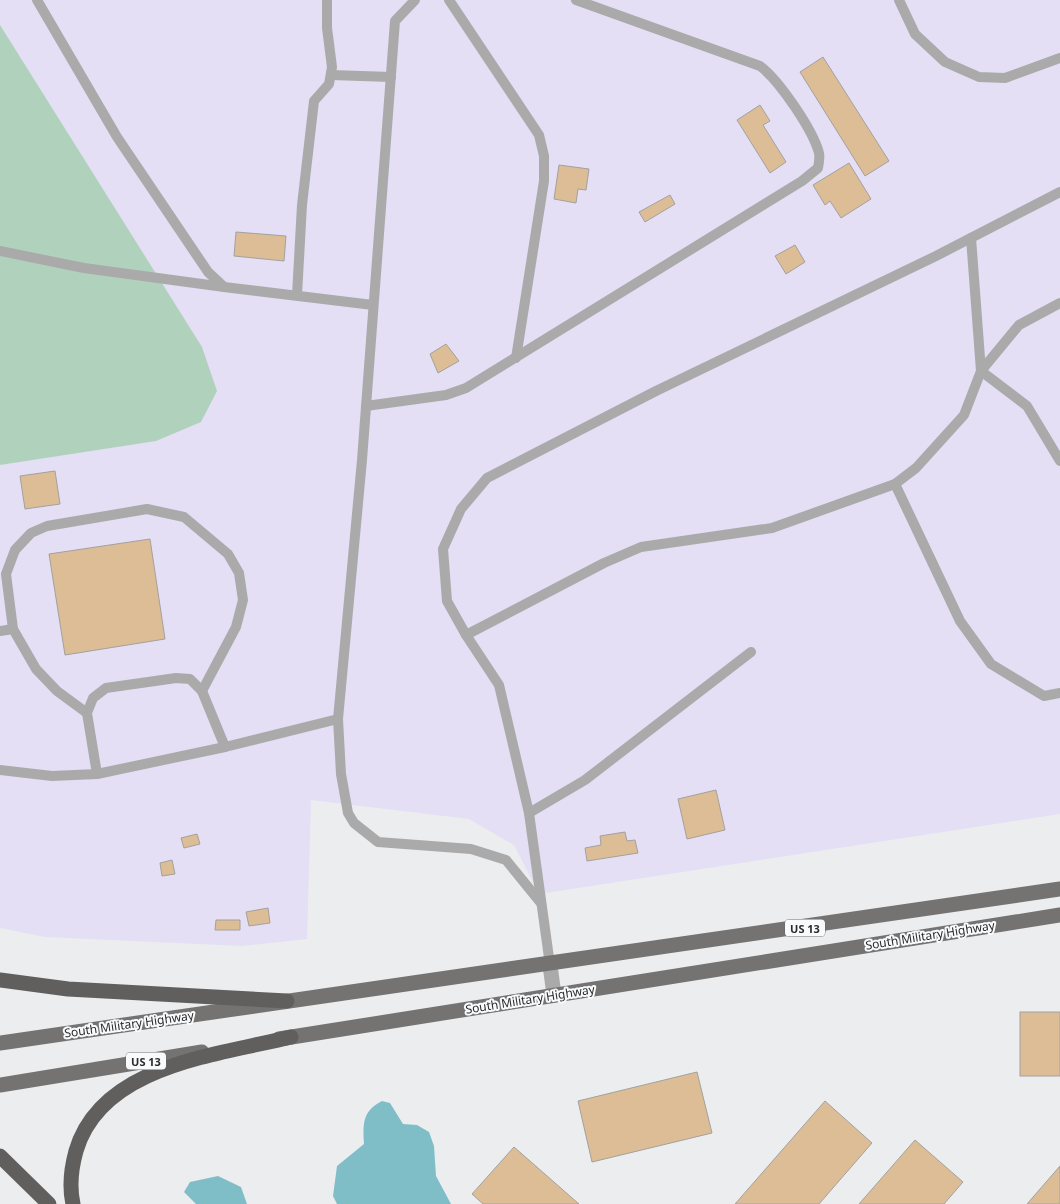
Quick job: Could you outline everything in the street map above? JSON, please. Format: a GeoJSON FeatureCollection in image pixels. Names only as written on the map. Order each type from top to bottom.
{"type":"FeatureCollection","features":[{"type":"Feature","properties":{"kind":"highway"},"geometry":{"type":"LineString","coordinates":[[0,980],[68,989],[287,1001]]}},
{"type":"Feature","properties":{"kind":"highway"},"geometry":{"type":"LineString","coordinates":[[74,1204],[71,1187],[73,1165],[80,1137],[101,1108],[118,1093],[140,1079],[168,1067],[291,1037]]}},
{"type":"Feature","properties":{"kind":"highway"},"geometry":{"type":"LineString","coordinates":[[0,1156],[49,1204]]}},
{"type":"Feature","properties":{"kind":"main road","name":"South Military Highway"},"geometry":{"type":"LineString","coordinates":[[0,1043],[1060,889]]}},
{"type":"Feature","properties":{"kind":"main road","name":"South Military Highway"},"geometry":{"type":"LineString","coordinates":[[0,1086],[291,1037],[1060,915]]}},
{"type":"Feature","properties":{"kind":"street"},"geometry":{"type":"LineString","coordinates":[[550,964],[554,995]]}},
{"type":"Feature","properties":{"kind":"lane"},"geometry":{"type":"LineString","coordinates":[[37,0],[116,137],[208,272],[224,287]]}},
{"type":"Feature","properties":{"kind":"lane"},"geometry":{"type":"LineString","coordinates":[[297,296],[302,205],[314,101],[329,84],[332,67],[327,28],[327,0]]}},
{"type":"Feature","properties":{"kind":"lane"},"geometry":{"type":"LineString","coordinates":[[415,0],[395,21],[366,406],[338,719],[341,774],[348,812],[354,823],[378,842],[471,849],[506,860],[542,904]]}},
{"type":"Feature","properties":{"kind":"lane"},"geometry":{"type":"LineString","coordinates":[[449,0],[539,134],[544,156],[544,181],[516,358]]}},
{"type":"Feature","properties":{"kind":"lane"},"geometry":{"type":"LineString","coordinates":[[366,406],[446,395],[466,388],[802,181],[818,168],[820,155],[813,136],[772,75],[760,66],[576,0]]}},
{"type":"Feature","properties":{"kind":"lane"},"geometry":{"type":"LineString","coordinates":[[899,0],[915,34],[945,62],[979,77],[1005,78],[1060,58]]}},
{"type":"Feature","properties":{"kind":"lane"},"geometry":{"type":"LineString","coordinates":[[331,75],[391,78]]}},
{"type":"Feature","properties":{"kind":"lane"},"geometry":{"type":"LineString","coordinates":[[550,964],[529,813],[499,685],[466,635],[447,601],[443,549],[461,509],[487,478],[656,391],[971,238],[1060,192]]}},
{"type":"Feature","properties":{"kind":"lane"},"geometry":{"type":"LineString","coordinates":[[971,238],[981,371],[1027,406],[1060,461]]}},
{"type":"Feature","properties":{"kind":"lane"},"geometry":{"type":"LineString","coordinates":[[0,251],[84,268],[373,305]]}},
{"type":"Feature","properties":{"kind":"lane"},"geometry":{"type":"LineString","coordinates":[[466,635],[604,563],[641,547],[772,528],[895,484],[916,468],[964,415],[981,371],[1019,325],[1060,304]]}},
{"type":"Feature","properties":{"kind":"lane"},"geometry":{"type":"LineString","coordinates":[[895,484],[960,621],[991,664],[1044,696],[1060,693]]}},
{"type":"Feature","properties":{"kind":"lane"},"geometry":{"type":"LineString","coordinates":[[87,713],[57,690],[36,669],[13,629],[6,574],[15,550],[30,533],[47,526],[147,509],[184,517],[228,554],[239,573],[243,600],[236,627],[202,691]]}},
{"type":"Feature","properties":{"kind":"lane"},"geometry":{"type":"LineString","coordinates":[[0,631],[13,629]]}},
{"type":"Feature","properties":{"kind":"lane"},"geometry":{"type":"LineString","coordinates":[[529,813],[585,780],[751,652]]}},
{"type":"Feature","properties":{"kind":"lane"},"geometry":{"type":"LineString","coordinates":[[97,774],[87,713],[93,698],[106,688],[176,678],[190,679],[202,691],[225,747]]}},
{"type":"Feature","properties":{"kind":"lane"},"geometry":{"type":"LineString","coordinates":[[0,770],[52,776],[97,774],[225,747],[338,719]]}},
{"type":"Feature","properties":{"kind":"shaded area"},"geometry":{"type":"Polygon","coordinates":[[[0,0],[1060,0],[1060,814],[539,894],[514,845],[469,819],[311,800],[307,939],[242,946],[45,937],[0,928],[0,0]]]}},
{"type":"Feature","properties":{"kind":"green space"},"geometry":{"type":"Polygon","coordinates":[[[0,25],[202,347],[217,391],[201,422],[156,441],[0,465],[0,25]]]}},
{"type":"Feature","properties":{"kind":"water"},"geometry":{"type":"Polygon","coordinates":[[[382,1101],[390,1103],[403,1124],[417,1125],[429,1132],[434,1146],[436,1176],[451,1204],[337,1204],[333,1196],[337,1166],[364,1144],[364,1124],[367,1114],[375,1105],[382,1101]]]}},
{"type":"Feature","properties":{"kind":"water"},"geometry":{"type":"Polygon","coordinates":[[[218,1176],[241,1187],[247,1204],[196,1204],[184,1192],[190,1182],[218,1176]]]}},
{"type":"Feature","properties":{"kind":"building"},"geometry":{"type":"Polygon","coordinates":[[[823,57],[889,161],[865,176],[800,72],[823,57]]]}},
{"type":"Feature","properties":{"kind":"building"},"geometry":{"type":"Polygon","coordinates":[[[760,105],[770,121],[763,125],[786,162],[770,173],[737,120],[760,105]]]}},
{"type":"Feature","properties":{"kind":"building"},"geometry":{"type":"Polygon","coordinates":[[[849,163],[871,199],[841,218],[830,201],[825,205],[813,185],[849,163]]]}},
{"type":"Feature","properties":{"kind":"building"},"geometry":{"type":"Polygon","coordinates":[[[559,165],[589,169],[586,190],[578,189],[576,203],[554,199],[559,165]]]}},
{"type":"Feature","properties":{"kind":"building"},"geometry":{"type":"Polygon","coordinates":[[[670,195],[675,204],[645,222],[639,212],[670,195]]]}},
{"type":"Feature","properties":{"kind":"building"},"geometry":{"type":"Polygon","coordinates":[[[236,232],[286,236],[284,261],[234,256],[236,232]]]}},
{"type":"Feature","properties":{"kind":"building"},"geometry":{"type":"Polygon","coordinates":[[[795,245],[805,262],[786,274],[775,256],[795,245]]]}},
{"type":"Feature","properties":{"kind":"building"},"geometry":{"type":"Polygon","coordinates":[[[446,344],[459,361],[438,373],[430,354],[446,344]]]}},
{"type":"Feature","properties":{"kind":"building"},"geometry":{"type":"Polygon","coordinates":[[[55,471],[60,504],[25,509],[20,476],[55,471]]]}},
{"type":"Feature","properties":{"kind":"building"},"geometry":{"type":"Polygon","coordinates":[[[150,539],[165,639],[65,655],[49,554],[150,539]]]}},
{"type":"Feature","properties":{"kind":"building"},"geometry":{"type":"Polygon","coordinates":[[[716,790],[725,830],[687,839],[678,799],[716,790]]]}},
{"type":"Feature","properties":{"kind":"building"},"geometry":{"type":"Polygon","coordinates":[[[625,832],[627,841],[635,840],[638,853],[587,861],[585,848],[601,845],[600,836],[625,832]]]}},
{"type":"Feature","properties":{"kind":"building"},"geometry":{"type":"Polygon","coordinates":[[[197,834],[200,844],[184,848],[181,838],[197,834]]]}},
{"type":"Feature","properties":{"kind":"building"},"geometry":{"type":"Polygon","coordinates":[[[172,860],[175,874],[162,876],[160,863],[172,860]]]}},
{"type":"Feature","properties":{"kind":"building"},"geometry":{"type":"Polygon","coordinates":[[[268,908],[270,923],[249,926],[246,912],[268,908]]]}},
{"type":"Feature","properties":{"kind":"building"},"geometry":{"type":"Polygon","coordinates":[[[216,920],[240,920],[240,930],[215,930],[216,920]]]}},
{"type":"Feature","properties":{"kind":"building"},"geometry":{"type":"Polygon","coordinates":[[[1020,1012],[1060,1012],[1060,1076],[1020,1076],[1020,1012]]]}},
{"type":"Feature","properties":{"kind":"building"},"geometry":{"type":"Polygon","coordinates":[[[697,1072],[712,1133],[592,1162],[578,1101],[697,1072]]]}},
{"type":"Feature","properties":{"kind":"building"},"geometry":{"type":"Polygon","coordinates":[[[825,1101],[872,1143],[819,1204],[735,1204],[825,1101]]]}},
{"type":"Feature","properties":{"kind":"building"},"geometry":{"type":"Polygon","coordinates":[[[915,1140],[963,1182],[944,1204],[859,1204],[915,1140]]]}},
{"type":"Feature","properties":{"kind":"building"},"geometry":{"type":"Polygon","coordinates":[[[514,1147],[579,1204],[483,1204],[472,1194],[514,1147]]]}},
{"type":"Feature","properties":{"kind":"building"},"geometry":{"type":"Polygon","coordinates":[[[1060,1166],[1060,1204],[1027,1204],[1060,1166]]]}}]}
